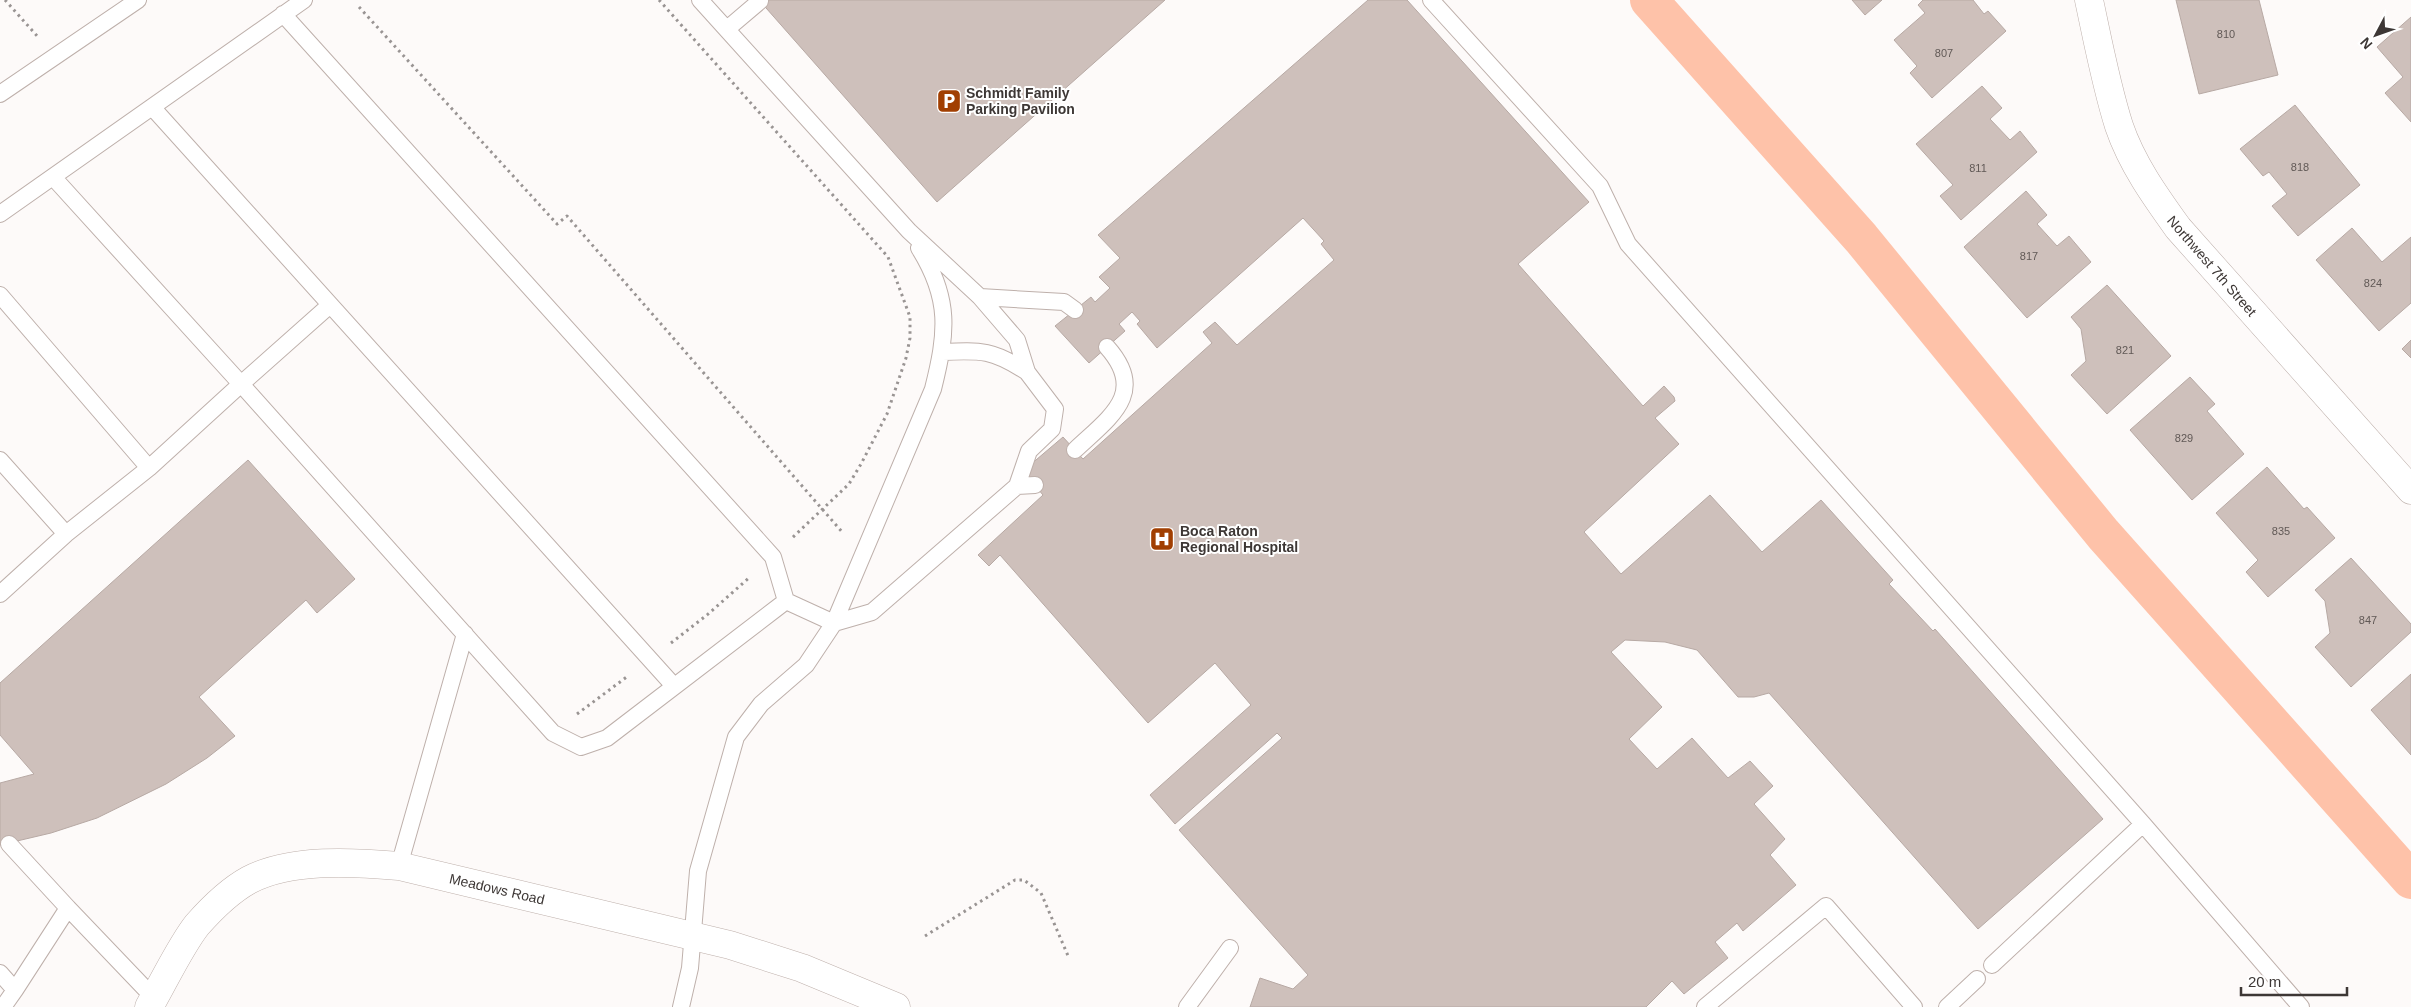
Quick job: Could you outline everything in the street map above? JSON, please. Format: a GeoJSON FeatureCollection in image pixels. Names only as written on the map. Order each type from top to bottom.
{"type":"FeatureCollection","features":[{"type":"Feature","properties":{"kind":"street","name":"Northwest 7th Street"},"geometry":{"type":"LineString","coordinates":[[2089,0],[2120,127],[2135,163],[2154,197],[2178,228],[2411,490]]}},
{"type":"Feature","properties":{"kind":"street","name":"Meadows Road"},"geometry":{"type":"LineString","coordinates":[[151,1003],[196,926],[220,900],[250,880],[284,869],[324,864],[366,863],[399,866],[692,935],[802,968],[896,1007]]}},
{"type":"Feature","properties":{"kind":"lane"},"geometry":{"type":"LineString","coordinates":[[0,94],[138,0]]}},
{"type":"Feature","properties":{"kind":"lane"},"geometry":{"type":"LineString","coordinates":[[0,214],[304,0]]}},
{"type":"Feature","properties":{"kind":"lane"},"geometry":{"type":"LineString","coordinates":[[283,14],[773,557],[786,601],[834,623],[872,612],[1017,486],[1029,451],[1052,430],[1054,409],[1027,372],[1017,340],[980,297],[909,231],[700,0]]}},
{"type":"Feature","properties":{"kind":"lane"},"geometry":{"type":"LineString","coordinates":[[1431,0],[1600,186],[1628,244],[2143,824],[2301,1007]]}},
{"type":"Feature","properties":{"kind":"lane"},"geometry":{"type":"LineString","coordinates":[[727,29],[760,1]]}},
{"type":"Feature","properties":{"kind":"lane"},"geometry":{"type":"LineString","coordinates":[[152,107],[674,686]]}},
{"type":"Feature","properties":{"kind":"lane"},"geometry":{"type":"LineString","coordinates":[[53,177],[553,733],[580,747],[607,738],[786,601]]}},
{"type":"Feature","properties":{"kind":"lane"},"geometry":{"type":"LineString","coordinates":[[681,1007],[690,968],[698,871],[736,737],[762,704],[806,665],[834,623],[933,389],[942,352],[944,309],[934,271],[909,231]]}},
{"type":"Feature","properties":{"kind":"lane"},"geometry":{"type":"LineString","coordinates":[[0,295],[149,468]]}},
{"type":"Feature","properties":{"kind":"lane"},"geometry":{"type":"LineString","coordinates":[[980,297],[1064,302],[1075,310]]}},
{"type":"Feature","properties":{"kind":"lane"},"geometry":{"type":"LineString","coordinates":[[0,594],[66,534],[149,468],[330,305]]}},
{"type":"Feature","properties":{"kind":"lane"},"geometry":{"type":"LineString","coordinates":[[1075,450],[1112,415],[1124,393],[1126,380],[1124,371],[1119,360],[1107,347]]}},
{"type":"Feature","properties":{"kind":"lane"},"geometry":{"type":"LineString","coordinates":[[942,352],[976,350],[989,352],[1003,357],[1027,372]]}},
{"type":"Feature","properties":{"kind":"lane"},"geometry":{"type":"LineString","coordinates":[[0,460],[66,534]]}},
{"type":"Feature","properties":{"kind":"lane"},"geometry":{"type":"LineString","coordinates":[[1017,486],[1035,484]]}},
{"type":"Feature","properties":{"kind":"lane"},"geometry":{"type":"LineString","coordinates":[[399,866],[465,634]]}},
{"type":"Feature","properties":{"kind":"lane"},"geometry":{"type":"LineString","coordinates":[[1992,965],[2143,824]]}},
{"type":"Feature","properties":{"kind":"lane"},"geometry":{"type":"LineString","coordinates":[[9,844],[151,1003]]}},
{"type":"Feature","properties":{"kind":"lane"},"geometry":{"type":"LineString","coordinates":[[1705,1007],[1826,906],[1914,1007]]}},
{"type":"Feature","properties":{"kind":"lane"},"geometry":{"type":"LineString","coordinates":[[3,1007],[68,908]]}},
{"type":"Feature","properties":{"kind":"lane"},"geometry":{"type":"LineString","coordinates":[[1187,1007],[1230,948]]}},
{"type":"Feature","properties":{"kind":"lane"},"geometry":{"type":"LineString","coordinates":[[0,973],[15,990]]}},
{"type":"Feature","properties":{"kind":"lane"},"geometry":{"type":"LineString","coordinates":[[1947,1007],[1977,979]]}},
{"type":"Feature","properties":{"kind":"path"},"geometry":{"type":"LineString","coordinates":[[5,0],[56,56]]}},
{"type":"Feature","properties":{"kind":"path"},"geometry":{"type":"LineString","coordinates":[[553,733],[707,615],[773,557],[848,484],[888,414],[906,358],[910,338],[910,317],[903,293],[888,257],[659,0]]}},
{"type":"Feature","properties":{"kind":"path"},"geometry":{"type":"LineString","coordinates":[[359,7],[557,224],[567,216],[823,508],[862,557]]}},
{"type":"Feature","properties":{"kind":"path"},"geometry":{"type":"LineString","coordinates":[[925,936],[1015,880],[1024,880],[1041,893],[1069,958]]}},
{"type":"Feature","properties":{"kind":"building","name":"Schmidt Family Parking Pavilion"},"geometry":{"type":"Polygon","coordinates":[[[759,0],[1165,0],[937,202],[759,0]]]}},
{"type":"Feature","properties":{"kind":"building","name":"Boca Raton Regional Hospital"},"geometry":{"type":"Polygon","coordinates":[[[1368,0],[1407,0],[1589,202],[1518,264],[1643,406],[1664,386],[1674,397],[1675,401],[1655,418],[1679,444],[1584,532],[1621,574],[1710,495],[1762,552],[1821,500],[1893,580],[1889,584],[1933,631],[1935,629],[2103,819],[1978,929],[1769,693],[1754,697],[1738,697],[1697,650],[1665,642],[1625,640],[1611,652],[1662,707],[1629,739],[1657,769],[1692,738],[1728,778],[1750,761],[1773,786],[1754,804],[1785,839],[1770,855],[1796,885],[1743,931],[1737,923],[1715,942],[1728,958],[1684,994],[1672,981],[1646,1007],[1250,1007],[1260,978],[1293,989],[1308,975],[1179,830],[1282,738],[1277,733],[1175,824],[1150,795],[1251,705],[1215,663],[1148,723],[1000,555],[989,566],[978,555],[1043,495],[1023,471],[1063,437],[1083,459],[1212,343],[1203,332],[1215,322],[1237,345],[1334,260],[1321,244],[1324,241],[1303,218],[1157,348],[1137,324],[1140,321],[1132,312],[1119,324],[1125,331],[1089,363],[1055,326],[1091,297],[1095,302],[1110,288],[1099,277],[1120,258],[1098,235],[1368,0]]]}},
{"type":"Feature","properties":{"kind":"building"},"geometry":{"type":"Polygon","coordinates":[[[1852,0],[1882,0],[1865,15],[1852,0]]]}},
{"type":"Feature","properties":{"kind":"building"},"geometry":{"type":"Polygon","coordinates":[[[1923,0],[1973,0],[1984,14],[1988,11],[2006,31],[1932,98],[1910,73],[1917,66],[1894,40],[1925,13],[1918,5],[1923,0]]]}},
{"type":"Feature","properties":{"kind":"building"},"geometry":{"type":"Polygon","coordinates":[[[2176,0],[2259,0],[2278,75],[2199,94],[2176,0]]]}},
{"type":"Feature","properties":{"kind":"building"},"geometry":{"type":"Polygon","coordinates":[[[2411,17],[2411,122],[2385,93],[2403,77],[2377,47],[2411,17]]]}},
{"type":"Feature","properties":{"kind":"building"},"geometry":{"type":"Polygon","coordinates":[[[1982,86],[2002,108],[1990,119],[2010,140],[2020,131],[2037,152],[1961,220],[1940,196],[1953,185],[1916,144],[1982,86]]]}},
{"type":"Feature","properties":{"kind":"building"},"geometry":{"type":"Polygon","coordinates":[[[2295,105],[2360,185],[2298,236],[2272,206],[2287,194],[2269,172],[2263,176],[2240,149],[2295,105]]]}},
{"type":"Feature","properties":{"kind":"building"},"geometry":{"type":"Polygon","coordinates":[[[2026,191],[2047,215],[2037,224],[2057,246],[2069,236],[2091,262],[2027,318],[1964,247],[2026,191]]]}},
{"type":"Feature","properties":{"kind":"building"},"geometry":{"type":"Polygon","coordinates":[[[2352,228],[2382,262],[2411,237],[2411,303],[2379,331],[2316,260],[2352,228]]]}},
{"type":"Feature","properties":{"kind":"building"},"geometry":{"type":"Polygon","coordinates":[[[2107,285],[2171,356],[2107,414],[2071,375],[2086,361],[2081,329],[2071,317],[2107,285]]]}},
{"type":"Feature","properties":{"kind":"building"},"geometry":{"type":"Polygon","coordinates":[[[2411,340],[2411,358],[2402,349],[2411,340]]]}},
{"type":"Feature","properties":{"kind":"building"},"geometry":{"type":"Polygon","coordinates":[[[2190,377],[2215,404],[2207,411],[2244,454],[2192,500],[2130,430],[2190,377]]]}},
{"type":"Feature","properties":{"kind":"building"},"geometry":{"type":"Polygon","coordinates":[[[248,460],[355,579],[317,613],[306,600],[199,697],[235,736],[207,758],[166,784],[97,818],[51,833],[0,845],[0,783],[34,774],[0,735],[0,683],[248,460]]]}},
{"type":"Feature","properties":{"kind":"building"},"geometry":{"type":"Polygon","coordinates":[[[2267,467],[2304,509],[2307,507],[2335,538],[2268,597],[2246,572],[2258,560],[2216,513],[2267,467]]]}},
{"type":"Feature","properties":{"kind":"building"},"geometry":{"type":"Polygon","coordinates":[[[2351,558],[2411,624],[2411,632],[2351,687],[2315,647],[2330,633],[2325,601],[2315,590],[2351,558]]]}},
{"type":"Feature","properties":{"kind":"building"},"geometry":{"type":"Polygon","coordinates":[[[2411,674],[2411,755],[2371,710],[2411,674]]]}},
{"type":"Feature","properties":{"kind":"waterway"},"geometry":{"type":"LineString","coordinates":[[1649,0],[1861,238],[2103,534],[2411,880]]}},
{"type":"Feature","properties":{"kind":"place","name":"Schmidt Family Parking Pavilion"},"geometry":{"type":"Point","coordinates":[949,101]}},
{"type":"Feature","properties":{"kind":"place","name":"Boca Raton Regional Hospital"},"geometry":{"type":"Point","coordinates":[1162,539]}}]}
